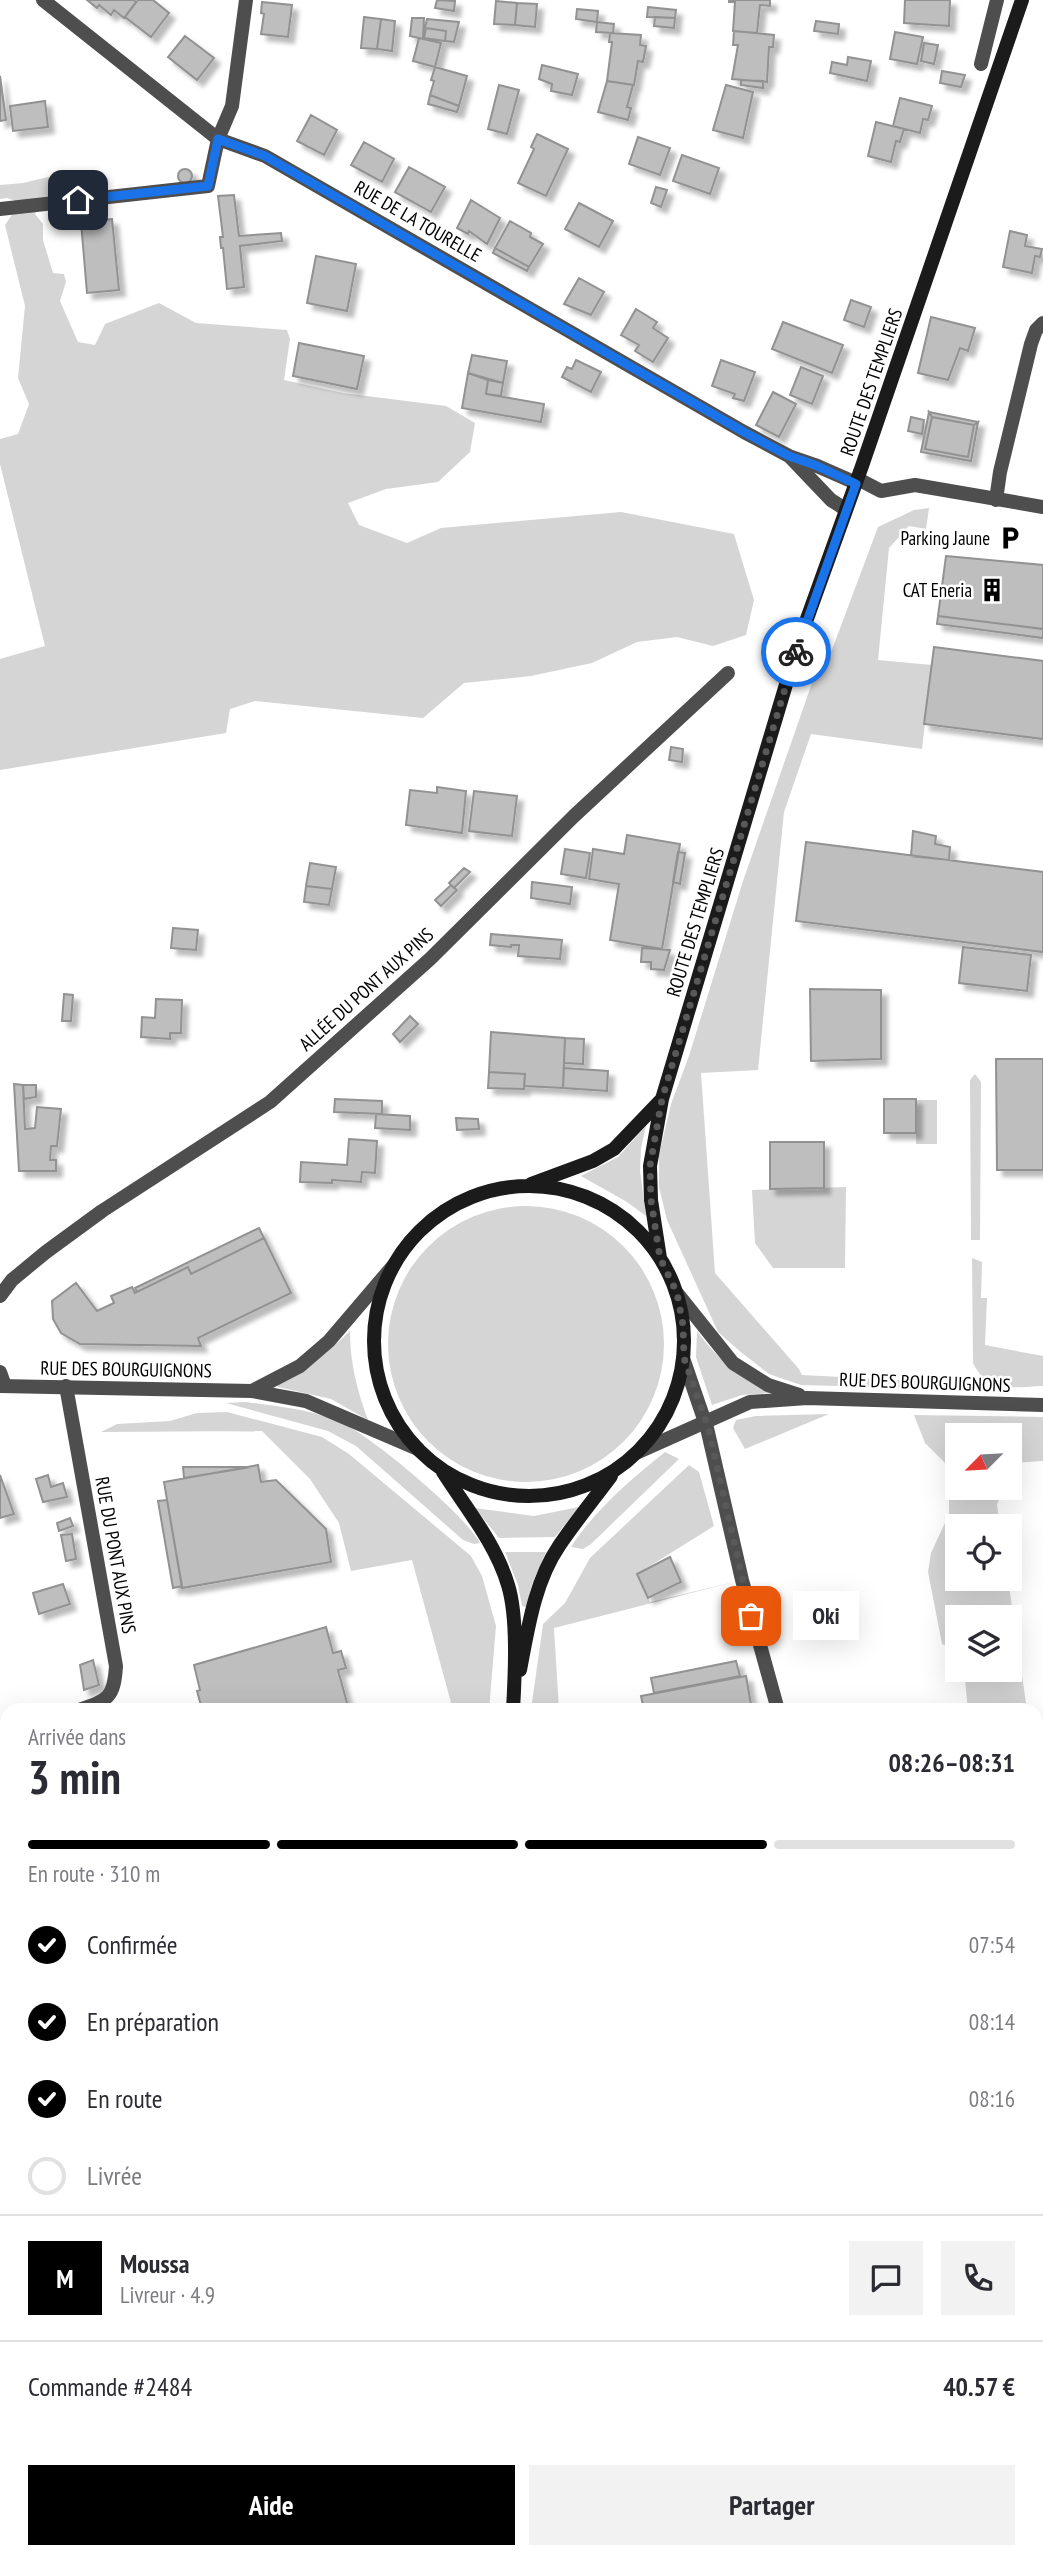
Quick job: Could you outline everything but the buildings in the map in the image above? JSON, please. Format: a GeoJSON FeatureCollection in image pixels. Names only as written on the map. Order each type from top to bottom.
{"type":"FeatureCollection","features":[{"type":"Feature","properties":{"kind":"main road","name":"ROUTE DES TEMPLIERS"},"geometry":{"type":"LineString","coordinates":[[660,1258],[651,1200],[650,1166],[662,1099],[799,641],[857,481],[1022,0]]}},
{"type":"Feature","properties":{"kind":"main road","name":"ROUTE DES TEMPLIERS"},"geometry":{"type":"LineString","coordinates":[[527,1186],[593,1161],[614,1150],[662,1099]]}},
{"type":"Feature","properties":{"kind":"main road"},"geometry":{"type":"LineString","coordinates":[[527,1186],[565,1190],[603,1204],[635,1227],[660,1258],[677,1293],[683,1325],[684,1358],[669,1409],[655,1432],[638,1452],[614,1472],[586,1486],[557,1494],[526,1497],[496,1493],[467,1483],[440,1468],[418,1449],[397,1423],[383,1394],[375,1362],[374,1329],[380,1296],[393,1266],[408,1244],[427,1224],[449,1208],[473,1196],[499,1188],[527,1186]]}},
{"type":"Feature","properties":{"kind":"main road"},"geometry":{"type":"LineString","coordinates":[[440,1468],[492,1546],[509,1587],[513,1626],[514,1703]]}},
{"type":"Feature","properties":{"kind":"main road"},"geometry":{"type":"LineString","coordinates":[[515,1703],[528,1630],[544,1574],[558,1547],[614,1472]]}},
{"type":"Feature","properties":{"kind":"street","name":"RUE DE LA TOURELLE"},"geometry":{"type":"LineString","coordinates":[[43,0],[218,139],[265,156],[789,456],[881,491],[915,485],[1043,506]]}},
{"type":"Feature","properties":{"kind":"street"},"geometry":{"type":"LineString","coordinates":[[0,209],[208,186],[218,139],[232,106],[247,0]]}},
{"type":"Feature","properties":{"kind":"street"},"geometry":{"type":"LineString","coordinates":[[981,65],[997,0]]}},
{"type":"Feature","properties":{"kind":"street"},"geometry":{"type":"LineString","coordinates":[[996,500],[1000,472],[1031,344],[1036,330],[1043,323]]}},
{"type":"Feature","properties":{"kind":"street","name":"RUE DE LA TOURELLE"},"geometry":{"type":"LineString","coordinates":[[789,456],[831,500],[845,509]]}},
{"type":"Feature","properties":{"kind":"street","name":"ALLÉE DU PONT AUX PINS"},"geometry":{"type":"LineString","coordinates":[[0,1296],[12,1280],[102,1211],[270,1102],[430,959],[574,816],[728,673]]}},
{"type":"Feature","properties":{"kind":"street"},"geometry":{"type":"LineString","coordinates":[[251,1391],[300,1366],[329,1341],[393,1266]]}},
{"type":"Feature","properties":{"kind":"street","name":"RUE DES BOURGUIGNONS"},"geometry":{"type":"LineString","coordinates":[[677,1293],[733,1363],[768,1385],[807,1398]]}},
{"type":"Feature","properties":{"kind":"street"},"geometry":{"type":"LineString","coordinates":[[684,1358],[706,1421],[741,1580],[776,1703]]}},
{"type":"Feature","properties":{"kind":"street","name":"RUE DES BOURGUIGNONS"},"geometry":{"type":"LineString","coordinates":[[2,1382],[251,1391],[306,1401],[418,1449]]}},
{"type":"Feature","properties":{"kind":"street","name":"RUE DU PONT AUX PINS"},"geometry":{"type":"LineString","coordinates":[[66,1386],[116,1666],[114,1688],[106,1701],[100,1703]]}},
{"type":"Feature","properties":{"kind":"street","name":"RUE DES BOURGUIGNONS"},"geometry":{"type":"LineString","coordinates":[[638,1452],[750,1402],[807,1398],[1043,1405]]}},
{"type":"Feature","properties":{"kind":"shaded area"},"geometry":{"type":"Polygon","coordinates":[[[99,173],[104,188],[95,200],[40,204],[35,214],[43,224],[43,240],[53,273],[64,274],[66,282],[60,301],[78,342],[95,345],[105,324],[159,303],[196,323],[287,330],[290,339],[284,380],[343,393],[446,406],[475,423],[470,452],[438,482],[386,489],[348,503],[359,525],[407,543],[441,528],[621,512],[734,534],[754,600],[746,635],[713,646],[677,637],[637,642],[592,663],[531,676],[464,683],[423,718],[255,701],[230,709],[226,733],[0,770],[0,659],[45,646],[0,464],[0,439],[18,434],[29,404],[18,378],[25,306],[5,225],[15,210],[16,201],[0,199],[0,185],[48,177],[99,173]]]}},
{"type":"Feature","properties":{"kind":"shaded area"},"geometry":{"type":"Polygon","coordinates":[[[929,508],[926,529],[909,526],[889,548],[878,660],[932,665],[922,749],[811,734],[784,812],[758,1070],[701,1073],[715,1273],[802,1375],[918,1381],[930,1376],[923,1385],[916,1388],[801,1385],[769,1374],[718,1332],[667,1220],[659,1187],[659,1155],[671,1104],[689,1056],[743,881],[820,660],[827,663],[878,527],[914,510],[929,508]]]}},
{"type":"Feature","properties":{"kind":"shaded area"},"geometry":{"type":"Polygon","coordinates":[[[975,1074],[981,1082],[980,1240],[971,1240],[970,1080],[975,1074]]]}},
{"type":"Feature","properties":{"kind":"shaded area"},"geometry":{"type":"Polygon","coordinates":[[[916,1100],[937,1100],[937,1144],[916,1144],[916,1100]]]}},
{"type":"Feature","properties":{"kind":"shaded area"},"geometry":{"type":"Polygon","coordinates":[[[646,1126],[640,1171],[646,1216],[581,1176],[618,1157],[646,1126]]]}},
{"type":"Feature","properties":{"kind":"shaded area"},"geometry":{"type":"Polygon","coordinates":[[[846,1187],[845,1268],[773,1268],[755,1243],[752,1190],[846,1187]]]}},
{"type":"Feature","properties":{"kind":"shaded area"},"geometry":{"type":"Polygon","coordinates":[[[540,1206],[579,1216],[591,1222],[614,1237],[633,1256],[654,1291],[662,1317],[662,1371],[654,1397],[641,1421],[624,1442],[603,1459],[579,1472],[540,1482],[512,1482],[473,1472],[461,1466],[438,1451],[419,1432],[398,1397],[390,1371],[388,1330],[398,1291],[404,1279],[419,1256],[438,1237],[473,1216],[499,1208],[540,1206]]]}},
{"type":"Feature","properties":{"kind":"shaded area"},"geometry":{"type":"Polygon","coordinates":[[[972,1258],[982,1262],[981,1298],[987,1298],[985,1345],[1043,1356],[1043,1386],[1012,1387],[994,1384],[979,1373],[973,1363],[972,1258]]]}},
{"type":"Feature","properties":{"kind":"shaded area"},"geometry":{"type":"Polygon","coordinates":[[[350,1331],[355,1376],[368,1420],[331,1399],[278,1387],[277,1382],[315,1359],[350,1331]]]}},
{"type":"Feature","properties":{"kind":"shaded area"},"geometry":{"type":"Polygon","coordinates":[[[697,1331],[729,1366],[770,1393],[742,1395],[712,1405],[696,1357],[697,1331]]]}},
{"type":"Feature","properties":{"kind":"shaded area"},"geometry":{"type":"Polygon","coordinates":[[[246,1402],[313,1413],[351,1428],[421,1481],[457,1515],[480,1543],[463,1540],[356,1446],[328,1431],[226,1403],[246,1402]]]}},
{"type":"Feature","properties":{"kind":"shaded area"},"geometry":{"type":"Polygon","coordinates":[[[227,1412],[322,1437],[349,1454],[471,1556],[482,1576],[496,1626],[490,1703],[451,1703],[412,1560],[351,1571],[339,1523],[310,1479],[262,1431],[101,1432],[117,1424],[170,1421],[197,1413],[227,1412]]]}},
{"type":"Feature","properties":{"kind":"shaded area"},"geometry":{"type":"Polygon","coordinates":[[[829,1414],[745,1449],[733,1428],[736,1420],[756,1416],[829,1414]]]}},
{"type":"Feature","properties":{"kind":"shaded area"},"geometry":{"type":"Polygon","coordinates":[[[914,1415],[1043,1417],[1043,1461],[1022,1462],[1022,1423],[945,1423],[945,1463],[925,1443],[914,1415]]]}},
{"type":"Feature","properties":{"kind":"shaded area"},"geometry":{"type":"Polygon","coordinates":[[[665,1452],[679,1459],[591,1544],[583,1549],[571,1547],[602,1508],[665,1452]]]}},
{"type":"Feature","properties":{"kind":"shaded area"},"geometry":{"type":"Polygon","coordinates":[[[689,1465],[699,1472],[714,1526],[637,1574],[650,1602],[742,1580],[554,1628],[559,1703],[532,1703],[543,1624],[565,1603],[590,1558],[689,1465]]]}},
{"type":"Feature","properties":{"kind":"shaded area"},"geometry":{"type":"Polygon","coordinates":[[[949,1500],[999,1500],[998,1514],[949,1514],[949,1500]]]}},
{"type":"Feature","properties":{"kind":"shaded area"},"geometry":{"type":"Polygon","coordinates":[[[579,1507],[555,1537],[499,1538],[475,1508],[534,1516],[579,1507]]]}},
{"type":"Feature","properties":{"kind":"shaded area"},"geometry":{"type":"Polygon","coordinates":[[[945,1523],[945,1591],[1010,1591],[1012,1605],[945,1605],[945,1645],[942,1644],[928,1572],[931,1553],[945,1523]]]}},
{"type":"Feature","properties":{"kind":"shaded area"},"geometry":{"type":"Polygon","coordinates":[[[505,1552],[546,1552],[532,1584],[526,1607],[522,1606],[518,1585],[505,1552]]]}},
{"type":"Feature","properties":{"kind":"shaded area"},"geometry":{"type":"Polygon","coordinates":[[[1022,1676],[1026,1703],[967,1703],[965,1682],[1022,1682],[1022,1676]]]}},
{"type":"Feature","properties":{"kind":"way so far"},"geometry":{"type":"LineString","coordinates":[[751,1616],[708,1427],[684,1358],[683,1325],[677,1293],[660,1258],[651,1200],[650,1166],[662,1099],[796,652]]}},
{"type":"Feature","properties":{"kind":"place","name":"Parking Jaune"},"geometry":{"type":"Point","coordinates":[1010,538]}},
{"type":"Feature","properties":{"kind":"place","name":"CAT Eneria"},"geometry":{"type":"Point","coordinates":[992,590]}},
{"type":"Feature","properties":{"kind":"place","name":"Oki"},"geometry":{"type":"Point","coordinates":[751,1616]}},
{"type":"Feature","properties":{"kind":"route"},"geometry":{"type":"LineString","coordinates":[[78,200],[208,186],[218,139],[254,151],[744,432],[789,456],[856,484],[796,652]]}}]}
